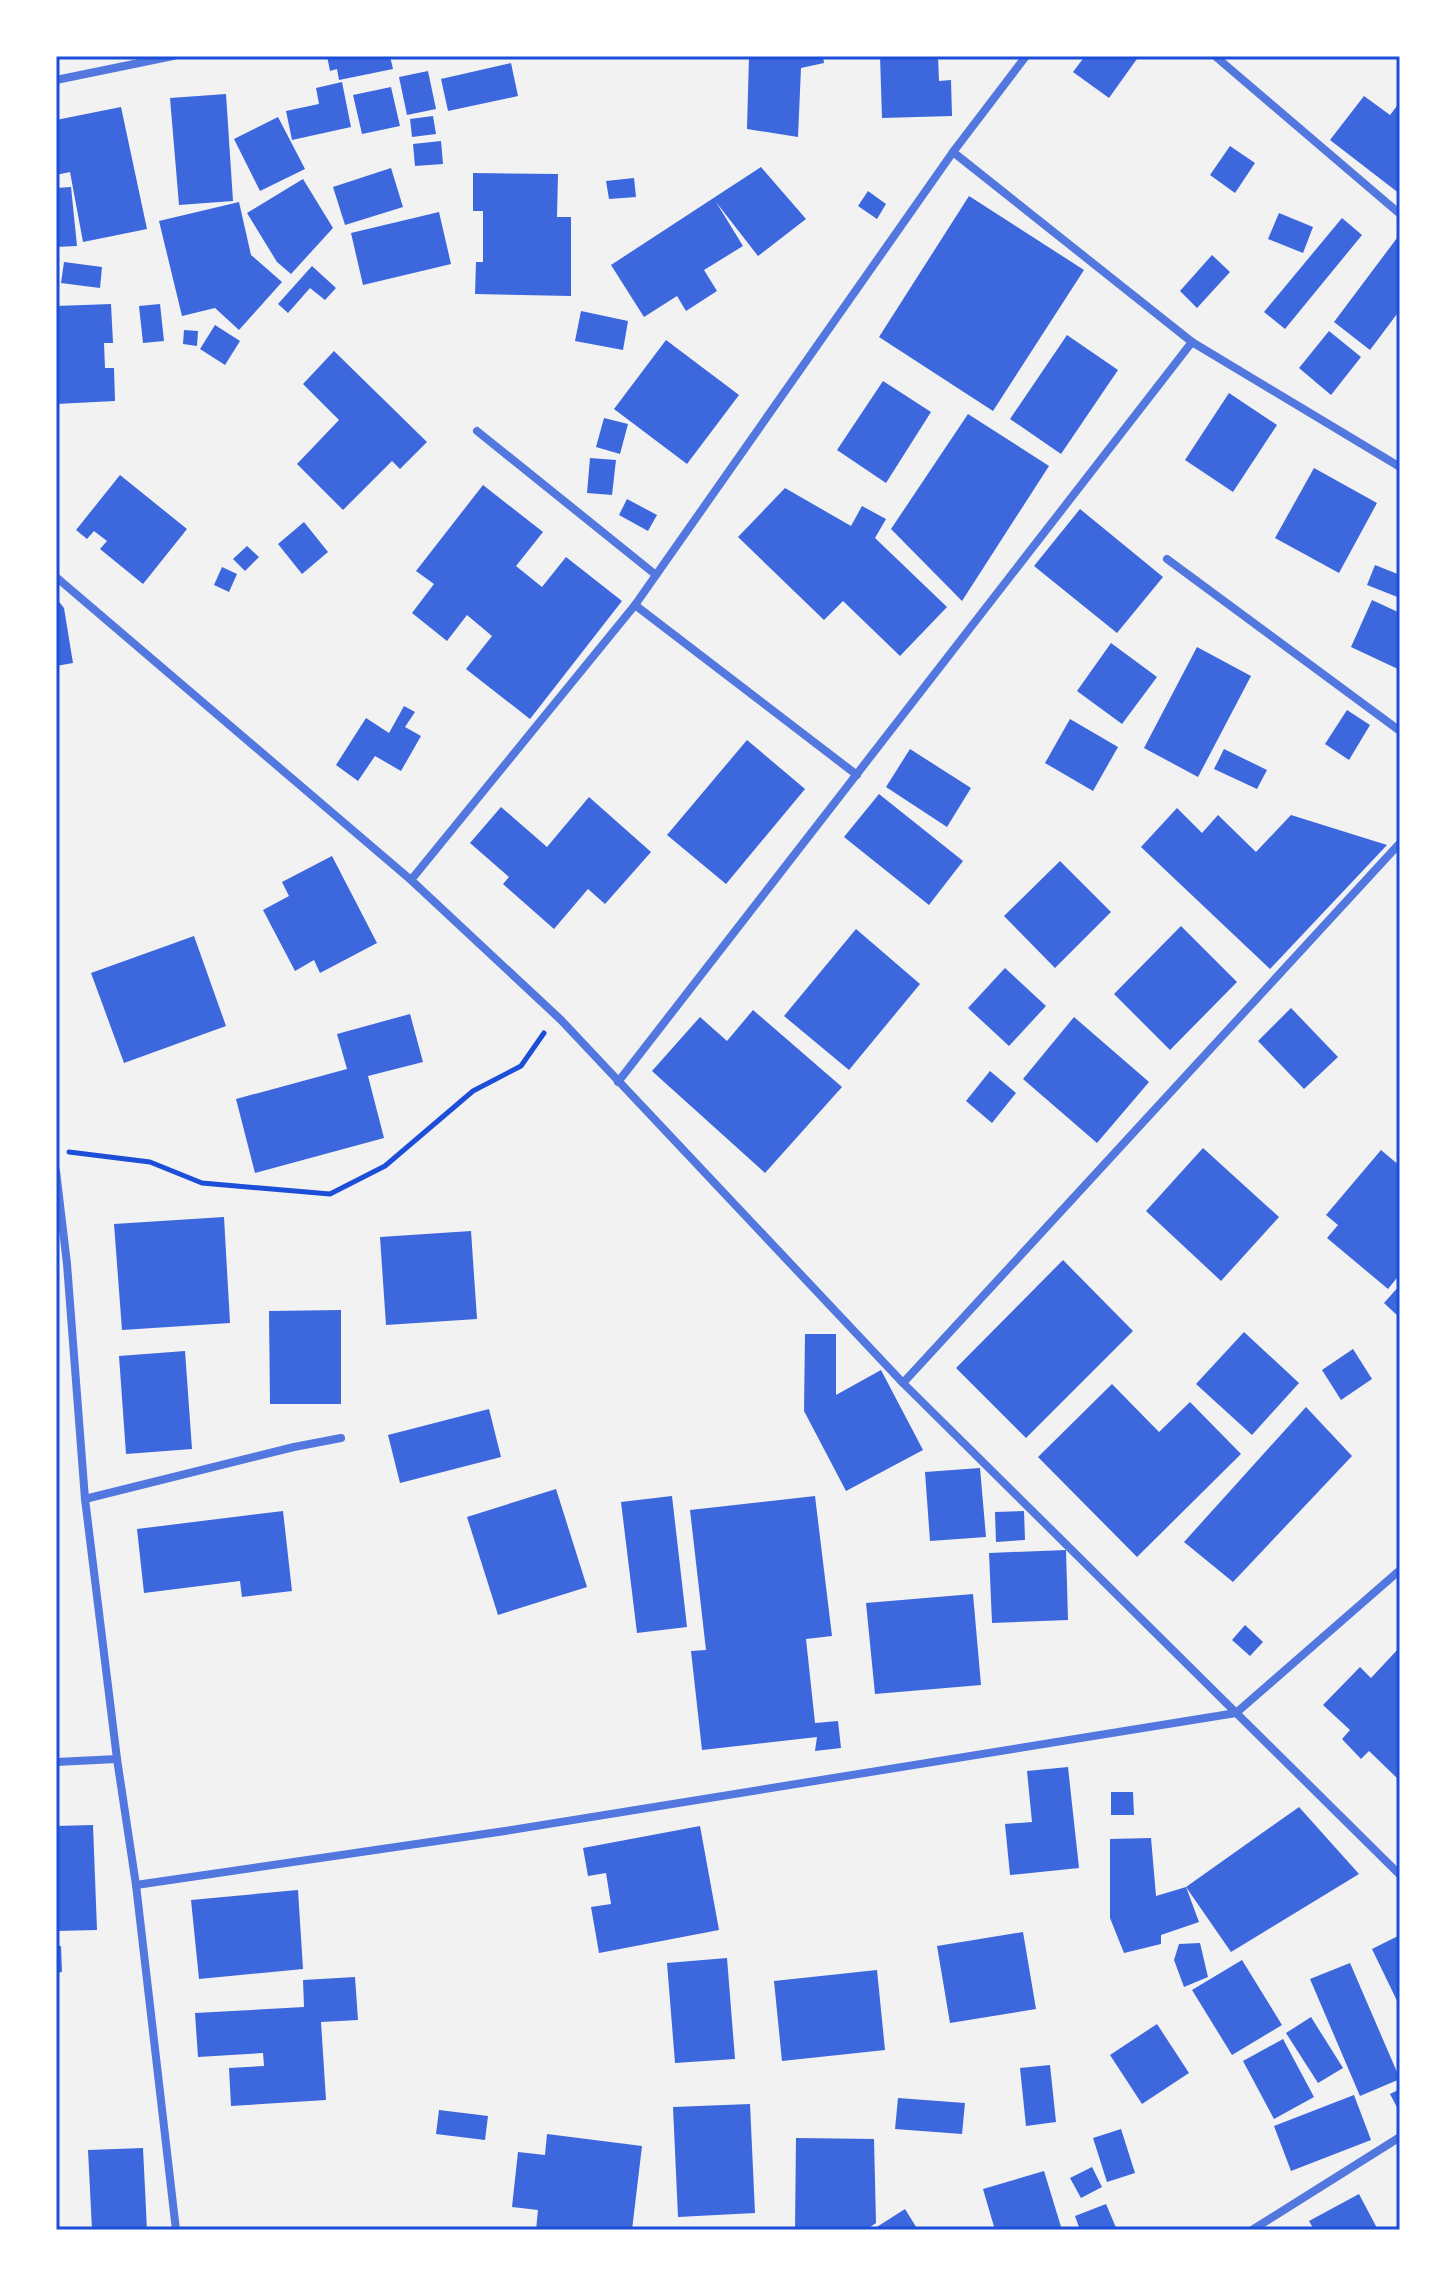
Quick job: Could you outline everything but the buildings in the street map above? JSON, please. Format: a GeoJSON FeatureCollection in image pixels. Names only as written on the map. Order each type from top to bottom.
{"type":"FeatureCollection","features":[{"type":"Feature","properties":{"kind":"street"},"geometry":{"type":"LineString","coordinates":[[56,80],[173,56]]}},
{"type":"Feature","properties":{"kind":"street"},"geometry":{"type":"LineString","coordinates":[[411,880],[635,605],[953,152],[1026,56]]}},
{"type":"Feature","properties":{"kind":"street"},"geometry":{"type":"LineString","coordinates":[[1215,56],[1400,214]]}},
{"type":"Feature","properties":{"kind":"street"},"geometry":{"type":"LineString","coordinates":[[953,152],[1192,342],[1400,467]]}},
{"type":"Feature","properties":{"kind":"street"},"geometry":{"type":"LineString","coordinates":[[618,1082],[1192,342]]}},
{"type":"Feature","properties":{"kind":"street"},"geometry":{"type":"LineString","coordinates":[[477,431],[656,575]]}},
{"type":"Feature","properties":{"kind":"street"},"geometry":{"type":"LineString","coordinates":[[1167,559],[1400,731]]}},
{"type":"Feature","properties":{"kind":"street"},"geometry":{"type":"LineString","coordinates":[[56,577],[411,880],[561,1020],[903,1383],[1400,1875]]}},
{"type":"Feature","properties":{"kind":"street"},"geometry":{"type":"LineString","coordinates":[[635,605],[857,775]]}},
{"type":"Feature","properties":{"kind":"street"},"geometry":{"type":"LineString","coordinates":[[903,1383],[1400,843]]}},
{"type":"Feature","properties":{"kind":"street"},"geometry":{"type":"LineString","coordinates":[[56,1171],[67,1264],[85,1499],[136,1885],[176,2230]]}},
{"type":"Feature","properties":{"kind":"street"},"geometry":{"type":"LineString","coordinates":[[56,1263],[67,1264]]}},
{"type":"Feature","properties":{"kind":"street"},"geometry":{"type":"LineString","coordinates":[[85,1499],[341,1438]]}},
{"type":"Feature","properties":{"kind":"street"},"geometry":{"type":"LineString","coordinates":[[136,1885],[505,1831],[1236,1713],[1400,1570]]}},
{"type":"Feature","properties":{"kind":"street"},"geometry":{"type":"LineString","coordinates":[[56,1762],[117,1759]]}},
{"type":"Feature","properties":{"kind":"street"},"geometry":{"type":"LineString","coordinates":[[1252,2230],[1400,2137]]}},
{"type":"Feature","properties":{"kind":"path"},"geometry":{"type":"LineString","coordinates":[[56,1150],[150,1162],[202,1183],[330,1194],[385,1166],[473,1091],[521,1066],[549,1026],[561,1020]]}}]}
